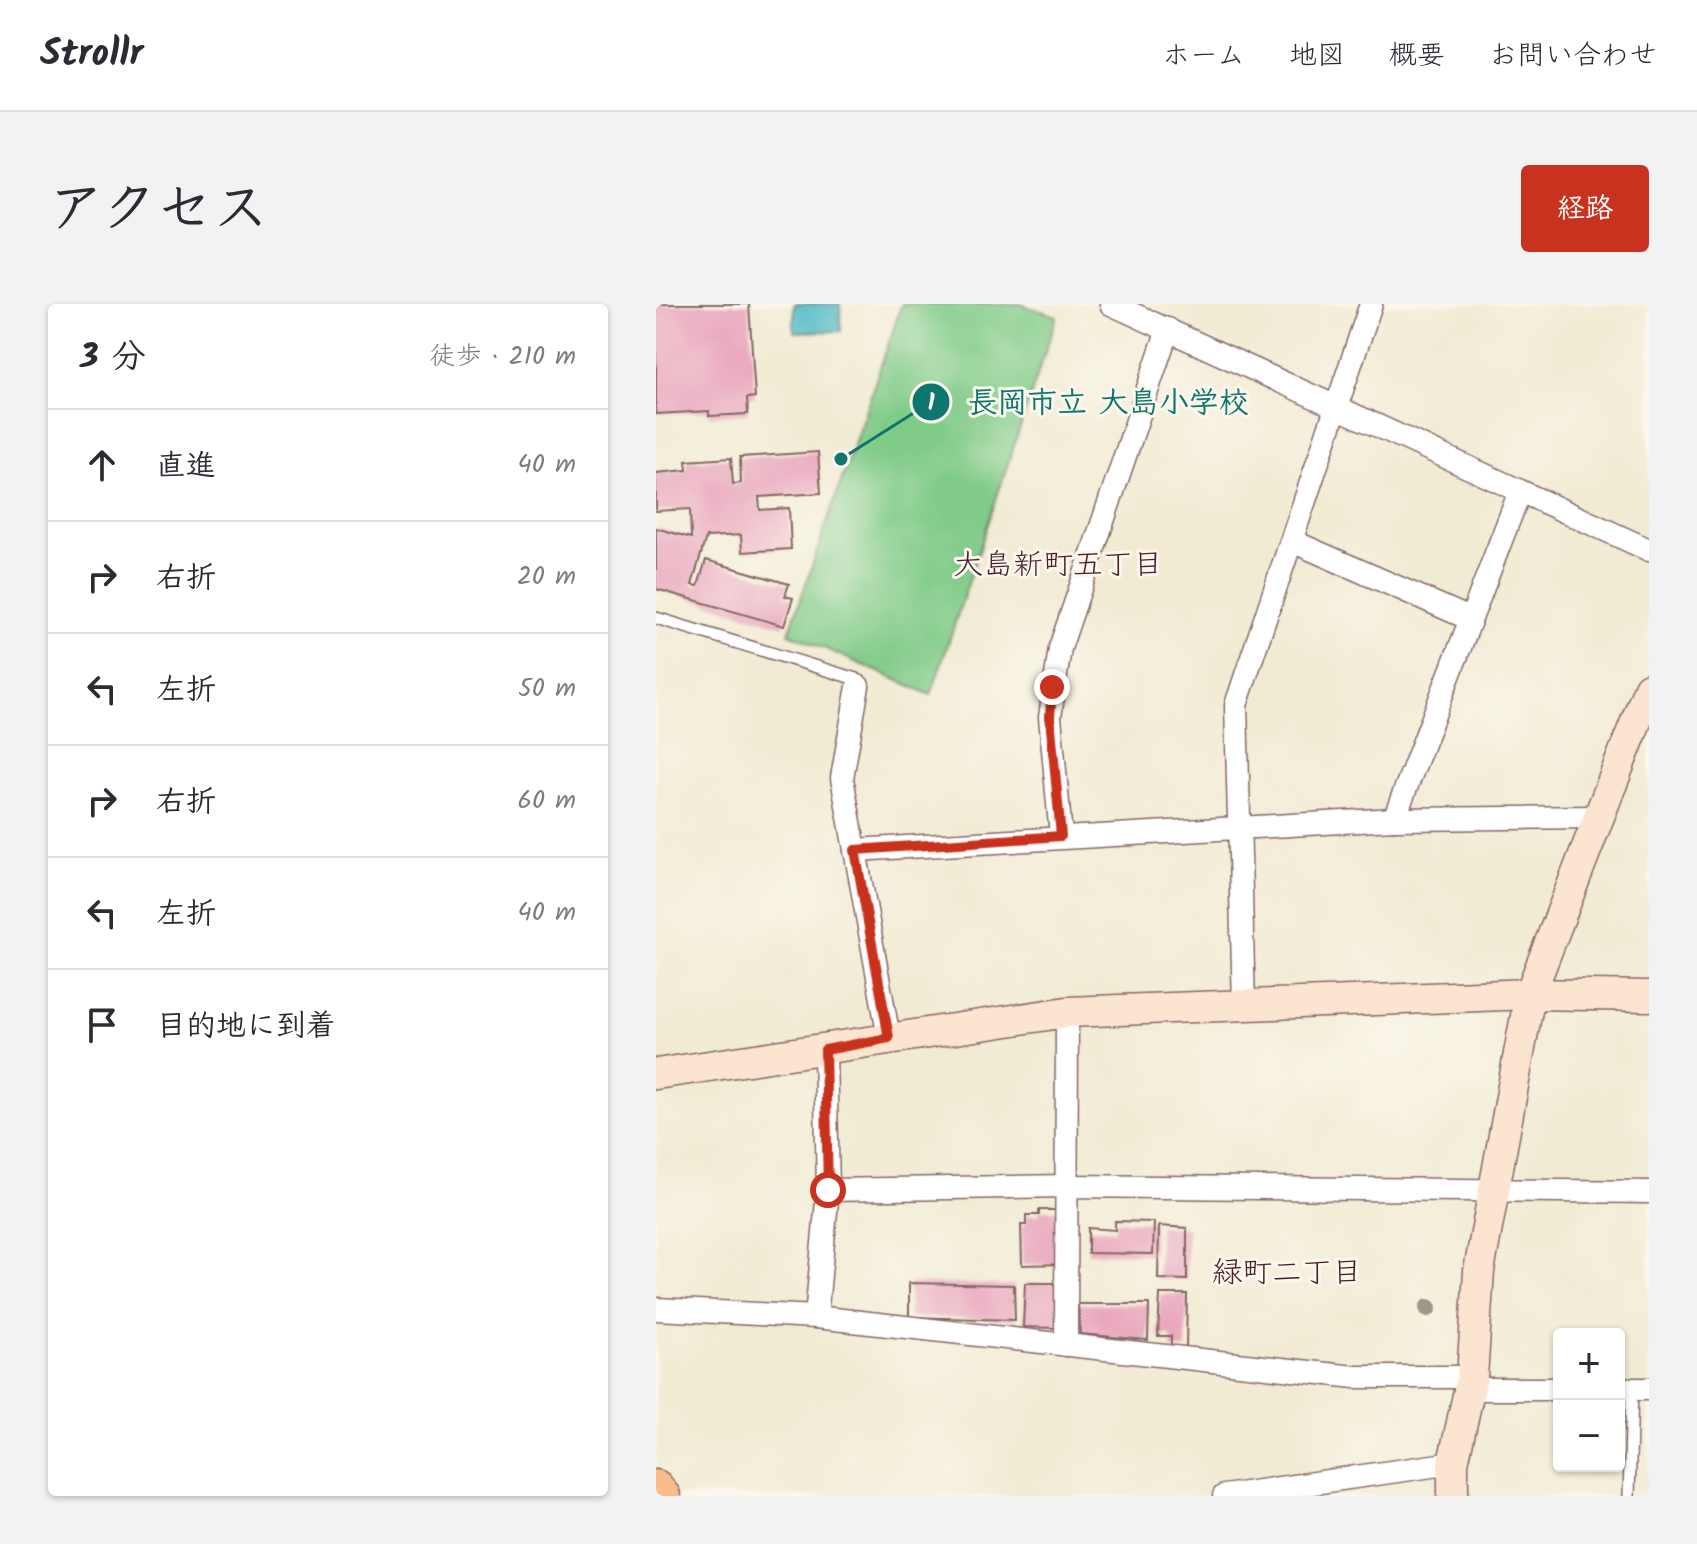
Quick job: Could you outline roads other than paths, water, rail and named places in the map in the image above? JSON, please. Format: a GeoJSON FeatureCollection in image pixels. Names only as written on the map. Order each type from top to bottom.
{"type":"FeatureCollection","features":[{"type":"Feature","properties":{"kind":"main road"},"geometry":{"type":"LineString","coordinates":[[656,1487],[663,1496]]}},
{"type":"Feature","properties":{"kind":"street"},"geometry":{"type":"LineString","coordinates":[[1111,304],[1649,550]]}},
{"type":"Feature","properties":{"kind":"street"},"geometry":{"type":"LineString","coordinates":[[1244,1006],[1236,705],[1371,304]]}},
{"type":"Feature","properties":{"kind":"street"},"geometry":{"type":"LineString","coordinates":[[1061,836],[1050,717],[1060,648],[1168,329]]}},
{"type":"Feature","properties":{"kind":"street"},"geometry":{"type":"LineString","coordinates":[[1394,819],[1520,491]]}},
{"type":"Feature","properties":{"kind":"street"},"geometry":{"type":"LineString","coordinates":[[1292,541],[1470,619]]}},
{"type":"Feature","properties":{"kind":"street"},"geometry":{"type":"LineString","coordinates":[[858,686],[842,778],[889,1038]]}},
{"type":"Feature","properties":{"kind":"street"},"geometry":{"type":"LineString","coordinates":[[1453,1496],[1453,1463],[1471,1383],[1479,1271],[1530,994],[1649,688]]}},
{"type":"Feature","properties":{"kind":"street"},"geometry":{"type":"LineString","coordinates":[[855,850],[1394,819],[1600,817]]}},
{"type":"Feature","properties":{"kind":"street"},"geometry":{"type":"LineString","coordinates":[[656,1074],[1067,1012],[1530,994],[1649,996]]}},
{"type":"Feature","properties":{"kind":"street"},"geometry":{"type":"LineString","coordinates":[[1066,1345],[1067,1012]]}},
{"type":"Feature","properties":{"kind":"street"},"geometry":{"type":"LineString","coordinates":[[816,1317],[828,1190],[825,1050]]}},
{"type":"Feature","properties":{"kind":"street"},"geometry":{"type":"LineString","coordinates":[[828,1190],[1068,1186],[1649,1192]]}},
{"type":"Feature","properties":{"kind":"street"},"geometry":{"type":"LineString","coordinates":[[656,1309],[816,1317],[1355,1377],[1553,1389]]}},
{"type":"Feature","properties":{"kind":"street"},"geometry":{"type":"LineString","coordinates":[[1224,1496],[1453,1463]]}},
{"type":"Feature","properties":{"kind":"lane"},"geometry":{"type":"LineString","coordinates":[[656,618],[856,679],[858,686]]}},
{"type":"Feature","properties":{"kind":"lane"},"geometry":{"type":"LineString","coordinates":[[1629,1496],[1633,1389]]}},
{"type":"Feature","properties":{"kind":"water"},"geometry":{"type":"Polygon","coordinates":[[[794,304],[840,304],[841,331],[794,332],[794,304]]]}},
{"type":"Feature","properties":{"kind":"place","name":"長岡市立 大島小学校"},"geometry":{"type":"Point","coordinates":[841,459]}},
{"type":"Feature","properties":{"kind":"district","name":"大島新町五丁目"},"geometry":{"type":"Point","coordinates":[1058,566]}},
{"type":"Feature","properties":{"kind":"district","name":"緑町二丁目"},"geometry":{"type":"Point","coordinates":[1287,1274]}}]}
